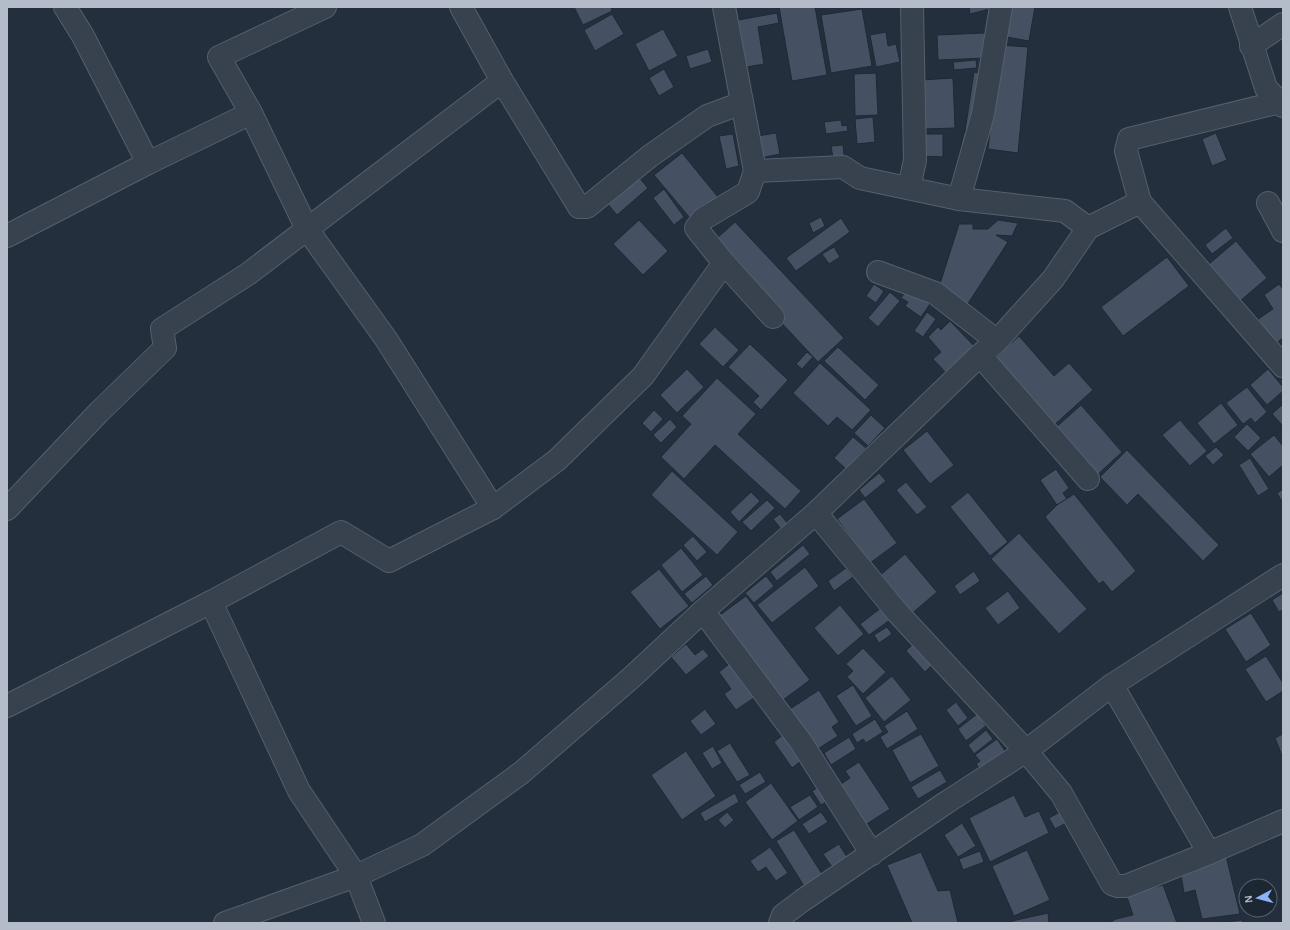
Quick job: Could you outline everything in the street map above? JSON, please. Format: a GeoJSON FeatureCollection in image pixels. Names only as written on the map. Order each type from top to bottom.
{"type":"FeatureCollection","features":[{"type":"Feature","properties":{"kind":"street"},"geometry":{"type":"LineString","coordinates":[[65,7],[83,36],[148,163]]}},
{"type":"Feature","properties":{"kind":"street"},"geometry":{"type":"LineString","coordinates":[[325,7],[219,57],[251,113],[307,229],[386,339],[494,508]]}},
{"type":"Feature","properties":{"kind":"street"},"geometry":{"type":"LineString","coordinates":[[460,7],[502,82],[579,208],[587,207],[650,156],[707,116],[742,103]]}},
{"type":"Feature","properties":{"kind":"street"},"geometry":{"type":"LineString","coordinates":[[724,7],[755,171],[748,192],[703,219],[696,228],[724,263],[773,317]]}},
{"type":"Feature","properties":{"kind":"street"},"geometry":{"type":"LineString","coordinates":[[909,188],[915,160],[912,7]]}},
{"type":"Feature","properties":{"kind":"street"},"geometry":{"type":"LineString","coordinates":[[959,198],[983,114],[1001,7]]}},
{"type":"Feature","properties":{"kind":"street"},"geometry":{"type":"LineString","coordinates":[[1240,7],[1266,88],[1282,104]]}},
{"type":"Feature","properties":{"kind":"street"},"geometry":{"type":"LineString","coordinates":[[1252,46],[1283,24]]}},
{"type":"Feature","properties":{"kind":"street"},"geometry":{"type":"LineString","coordinates":[[7,509],[99,412],[165,348],[162,329],[248,274],[502,82]]}},
{"type":"Feature","properties":{"kind":"street"},"geometry":{"type":"LineString","coordinates":[[1280,357],[1140,202],[1126,151],[1130,139],[1282,104]]}},
{"type":"Feature","properties":{"kind":"street"},"geometry":{"type":"LineString","coordinates":[[7,236],[148,163],[251,113]]}},
{"type":"Feature","properties":{"kind":"street"},"geometry":{"type":"LineString","coordinates":[[755,171],[843,167],[860,178],[959,198],[1065,211],[1088,228]]}},
{"type":"Feature","properties":{"kind":"street"},"geometry":{"type":"LineString","coordinates":[[225,923],[356,876],[422,845],[521,773],[631,678],[702,611],[816,513],[980,355],[997,341],[1053,279],[1088,228],[1140,202]]}},
{"type":"Feature","properties":{"kind":"street"},"geometry":{"type":"LineString","coordinates":[[1268,203],[1283,231]]}},
{"type":"Feature","properties":{"kind":"street"},"geometry":{"type":"LineString","coordinates":[[7,706],[211,602],[341,532],[389,561],[494,508],[557,460],[643,376],[724,263]]}},
{"type":"Feature","properties":{"kind":"street"},"geometry":{"type":"LineString","coordinates":[[878,272],[935,293],[997,341]]}},
{"type":"Feature","properties":{"kind":"street"},"geometry":{"type":"LineString","coordinates":[[980,355],[1088,479]]}},
{"type":"Feature","properties":{"kind":"street"},"geometry":{"type":"LineString","coordinates":[[816,513],[898,612],[1026,751],[1061,793],[1112,884],[1126,886],[1209,853],[1283,821]]}},
{"type":"Feature","properties":{"kind":"street"},"geometry":{"type":"LineString","coordinates":[[780,923],[784,915],[798,903],[947,802],[1026,751],[1112,685],[1283,575]]}},
{"type":"Feature","properties":{"kind":"street"},"geometry":{"type":"LineString","coordinates":[[211,602],[299,791],[356,876],[374,923]]}},
{"type":"Feature","properties":{"kind":"street"},"geometry":{"type":"LineString","coordinates":[[702,611],[801,742],[872,854]]}},
{"type":"Feature","properties":{"kind":"street"},"geometry":{"type":"LineString","coordinates":[[1112,685],[1209,853]]}},
{"type":"Feature","properties":{"kind":"building"},"geometry":{"type":"Polygon","coordinates":[[[574,7],[611,7],[612,11],[583,25],[574,7]]]}},
{"type":"Feature","properties":{"kind":"building"},"geometry":{"type":"Polygon","coordinates":[[[779,7],[815,7],[827,75],[792,81],[779,7]]]}},
{"type":"Feature","properties":{"kind":"building"},"geometry":{"type":"Polygon","coordinates":[[[969,7],[993,7],[994,8],[970,14],[969,7]]]}},
{"type":"Feature","properties":{"kind":"building"},"geometry":{"type":"Polygon","coordinates":[[[1007,7],[1035,7],[1029,41],[1001,36],[1007,7]]]}},
{"type":"Feature","properties":{"kind":"building"},"geometry":{"type":"Polygon","coordinates":[[[862,9],[872,66],[831,73],[821,15],[862,9]]]}},
{"type":"Feature","properties":{"kind":"building"},"geometry":{"type":"Polygon","coordinates":[[[777,13],[779,23],[758,27],[764,64],[741,68],[733,21],[777,13]]]}},
{"type":"Feature","properties":{"kind":"building"},"geometry":{"type":"Polygon","coordinates":[[[612,14],[624,34],[595,51],[584,30],[612,14]]]}},
{"type":"Feature","properties":{"kind":"building"},"geometry":{"type":"Polygon","coordinates":[[[663,29],[678,56],[649,71],[635,44],[663,29]]]}},
{"type":"Feature","properties":{"kind":"building"},"geometry":{"type":"Polygon","coordinates":[[[886,32],[888,46],[896,44],[900,62],[876,67],[870,35],[886,32]]]}},
{"type":"Feature","properties":{"kind":"building"},"geometry":{"type":"Polygon","coordinates":[[[985,33],[986,58],[938,60],[937,35],[985,33]]]}},
{"type":"Feature","properties":{"kind":"building"},"geometry":{"type":"Polygon","coordinates":[[[999,45],[1028,47],[1018,153],[988,149],[999,45]]]}},
{"type":"Feature","properties":{"kind":"building"},"geometry":{"type":"Polygon","coordinates":[[[708,49],[712,62],[690,69],[686,56],[708,49]]]}},
{"type":"Feature","properties":{"kind":"building"},"geometry":{"type":"Polygon","coordinates":[[[976,60],[977,68],[954,70],[953,62],[976,60]]]}},
{"type":"Feature","properties":{"kind":"building"},"geometry":{"type":"Polygon","coordinates":[[[664,69],[674,87],[659,96],[649,78],[664,69]]]}},
{"type":"Feature","properties":{"kind":"building"},"geometry":{"type":"Polygon","coordinates":[[[974,72],[983,74],[975,132],[965,131],[974,72]]]}},
{"type":"Feature","properties":{"kind":"building"},"geometry":{"type":"Polygon","coordinates":[[[876,73],[878,115],[855,116],[854,74],[876,73]]]}},
{"type":"Feature","properties":{"kind":"building"},"geometry":{"type":"Polygon","coordinates":[[[953,78],[955,128],[923,129],[922,80],[953,78]]]}},
{"type":"Feature","properties":{"kind":"building"},"geometry":{"type":"Polygon","coordinates":[[[873,117],[875,142],[857,144],[855,119],[873,117]]]}},
{"type":"Feature","properties":{"kind":"building"},"geometry":{"type":"Polygon","coordinates":[[[841,120],[842,126],[847,125],[848,131],[826,134],[824,122],[841,120]]]}},
{"type":"Feature","properties":{"kind":"building"},"geometry":{"type":"Polygon","coordinates":[[[776,133],[780,154],[761,158],[757,136],[776,133]]]}},
{"type":"Feature","properties":{"kind":"building"},"geometry":{"type":"Polygon","coordinates":[[[964,133],[974,136],[971,148],[961,146],[964,133]]]}},
{"type":"Feature","properties":{"kind":"building"},"geometry":{"type":"Polygon","coordinates":[[[1216,133],[1227,160],[1212,166],[1202,139],[1216,133]]]}},
{"type":"Feature","properties":{"kind":"building"},"geometry":{"type":"Polygon","coordinates":[[[733,134],[739,166],[726,169],[719,136],[733,134]]]}},
{"type":"Feature","properties":{"kind":"building"},"geometry":{"type":"Polygon","coordinates":[[[923,134],[943,134],[943,157],[923,156],[923,134]]]}},
{"type":"Feature","properties":{"kind":"building"},"geometry":{"type":"Polygon","coordinates":[[[843,145],[845,163],[834,164],[831,146],[843,145]]]}},
{"type":"Feature","properties":{"kind":"building"},"geometry":{"type":"Polygon","coordinates":[[[682,153],[722,202],[695,224],[654,175],[682,153]]]}},
{"type":"Feature","properties":{"kind":"building"},"geometry":{"type":"Polygon","coordinates":[[[637,175],[648,188],[617,215],[606,202],[637,175]]]}},
{"type":"Feature","properties":{"kind":"building"},"geometry":{"type":"Polygon","coordinates":[[[664,189],[684,217],[674,225],[653,198],[664,189]]]}},
{"type":"Feature","properties":{"kind":"building"},"geometry":{"type":"Polygon","coordinates":[[[821,217],[825,226],[813,233],[809,223],[821,217]]]}},
{"type":"Feature","properties":{"kind":"building"},"geometry":{"type":"Polygon","coordinates":[[[841,218],[850,232],[796,271],[786,258],[841,218]]]}},
{"type":"Feature","properties":{"kind":"building"},"geometry":{"type":"Polygon","coordinates":[[[639,220],[668,251],[643,275],[613,244],[639,220]]]}},
{"type":"Feature","properties":{"kind":"building"},"geometry":{"type":"Polygon","coordinates":[[[998,220],[1018,223],[1012,236],[996,235],[1008,242],[967,305],[939,287],[959,224],[973,224],[973,229],[988,229],[998,220]]]}},
{"type":"Feature","properties":{"kind":"building"},"geometry":{"type":"Polygon","coordinates":[[[735,222],[844,338],[818,362],[735,273],[714,241],[735,222]]]}},
{"type":"Feature","properties":{"kind":"building"},"geometry":{"type":"Polygon","coordinates":[[[1226,228],[1233,238],[1212,254],[1205,245],[1226,228]]]}},
{"type":"Feature","properties":{"kind":"building"},"geometry":{"type":"Polygon","coordinates":[[[1236,241],[1267,278],[1240,301],[1209,264],[1236,241]]]}},
{"type":"Feature","properties":{"kind":"building"},"geometry":{"type":"Polygon","coordinates":[[[834,247],[840,257],[829,264],[822,254],[834,247]]]}},
{"type":"Feature","properties":{"kind":"building"},"geometry":{"type":"Polygon","coordinates":[[[1167,257],[1189,286],[1123,336],[1101,307],[1167,257]]]}},
{"type":"Feature","properties":{"kind":"building"},"geometry":{"type":"Polygon","coordinates":[[[874,284],[884,291],[876,303],[866,296],[874,284]]]}},
{"type":"Feature","properties":{"kind":"building"},"geometry":{"type":"Polygon","coordinates":[[[1279,284],[1283,289],[1283,338],[1275,344],[1258,319],[1273,309],[1264,295],[1279,284]]]}},
{"type":"Feature","properties":{"kind":"building"},"geometry":{"type":"Polygon","coordinates":[[[908,288],[930,304],[921,317],[905,306],[908,302],[901,298],[908,288]]]}},
{"type":"Feature","properties":{"kind":"building"},"geometry":{"type":"Polygon","coordinates":[[[890,292],[900,301],[878,327],[868,318],[890,292]]]}},
{"type":"Feature","properties":{"kind":"building"},"geometry":{"type":"Polygon","coordinates":[[[927,312],[936,319],[923,337],[914,331],[927,312]]]}},
{"type":"Feature","properties":{"kind":"building"},"geometry":{"type":"Polygon","coordinates":[[[950,321],[976,348],[948,375],[933,359],[941,352],[928,337],[938,327],[941,330],[950,321]]]}},
{"type":"Feature","properties":{"kind":"building"},"geometry":{"type":"Polygon","coordinates":[[[715,327],[739,350],[723,367],[699,344],[715,327]]]}},
{"type":"Feature","properties":{"kind":"building"},"geometry":{"type":"Polygon","coordinates":[[[1019,336],[1054,376],[1069,363],[1093,390],[1053,426],[994,359],[1019,336]]]}},
{"type":"Feature","properties":{"kind":"building"},"geometry":{"type":"Polygon","coordinates":[[[750,344],[788,380],[761,410],[753,402],[759,396],[728,367],[750,344]]]}},
{"type":"Feature","properties":{"kind":"building"},"geometry":{"type":"Polygon","coordinates":[[[838,347],[879,385],[865,400],[824,361],[838,347]]]}},
{"type":"Feature","properties":{"kind":"building"},"geometry":{"type":"Polygon","coordinates":[[[807,352],[813,357],[802,369],[796,364],[807,352]]]}},
{"type":"Feature","properties":{"kind":"building"},"geometry":{"type":"Polygon","coordinates":[[[820,363],[871,410],[852,430],[837,417],[828,426],[793,393],[820,363]]]}},
{"type":"Feature","properties":{"kind":"building"},"geometry":{"type":"Polygon","coordinates":[[[687,369],[704,387],[677,413],[660,395],[687,369]]]}},
{"type":"Feature","properties":{"kind":"building"},"geometry":{"type":"Polygon","coordinates":[[[1268,369],[1283,387],[1283,391],[1267,405],[1250,385],[1268,369]]]}},
{"type":"Feature","properties":{"kind":"building"},"geometry":{"type":"Polygon","coordinates":[[[717,378],[756,414],[738,434],[801,491],[785,509],[715,445],[684,479],[661,457],[691,424],[682,416],[717,378]]]}},
{"type":"Feature","properties":{"kind":"building"},"geometry":{"type":"Polygon","coordinates":[[[1247,387],[1267,412],[1255,423],[1251,418],[1243,424],[1226,403],[1247,387]]]}},
{"type":"Feature","properties":{"kind":"building"},"geometry":{"type":"Polygon","coordinates":[[[1221,403],[1238,425],[1214,444],[1197,423],[1221,403]]]}},
{"type":"Feature","properties":{"kind":"building"},"geometry":{"type":"Polygon","coordinates":[[[1283,404],[1283,426],[1272,414],[1283,404]]]}},
{"type":"Feature","properties":{"kind":"building"},"geometry":{"type":"Polygon","coordinates":[[[1081,405],[1122,452],[1095,477],[1053,430],[1081,405]]]}},
{"type":"Feature","properties":{"kind":"building"},"geometry":{"type":"Polygon","coordinates":[[[654,410],[663,419],[651,432],[642,423],[654,410]]]}},
{"type":"Feature","properties":{"kind":"building"},"geometry":{"type":"Polygon","coordinates":[[[871,415],[885,428],[868,446],[854,433],[871,415]]]}},
{"type":"Feature","properties":{"kind":"building"},"geometry":{"type":"Polygon","coordinates":[[[670,419],[677,427],[661,443],[653,435],[670,419]]]}},
{"type":"Feature","properties":{"kind":"building"},"geometry":{"type":"Polygon","coordinates":[[[1180,420],[1207,451],[1190,466],[1162,435],[1180,420]]]}},
{"type":"Feature","properties":{"kind":"building"},"geometry":{"type":"Polygon","coordinates":[[[1247,424],[1261,438],[1248,451],[1234,437],[1247,424]]]}},
{"type":"Feature","properties":{"kind":"building"},"geometry":{"type":"Polygon","coordinates":[[[927,431],[954,465],[930,484],[903,450],[927,431]]]}},
{"type":"Feature","properties":{"kind":"building"},"geometry":{"type":"Polygon","coordinates":[[[1274,435],[1283,446],[1283,465],[1269,477],[1250,454],[1274,435]]]}},
{"type":"Feature","properties":{"kind":"building"},"geometry":{"type":"Polygon","coordinates":[[[853,437],[866,448],[846,469],[834,458],[853,437]]]}},
{"type":"Feature","properties":{"kind":"building"},"geometry":{"type":"Polygon","coordinates":[[[1216,447],[1224,455],[1213,465],[1205,456],[1216,447]]]}},
{"type":"Feature","properties":{"kind":"building"},"geometry":{"type":"Polygon","coordinates":[[[1127,450],[1219,545],[1203,561],[1138,494],[1127,505],[1100,477],[1127,450]]]}},
{"type":"Feature","properties":{"kind":"building"},"geometry":{"type":"Polygon","coordinates":[[[1250,458],[1269,489],[1258,496],[1239,465],[1250,458]]]}},
{"type":"Feature","properties":{"kind":"building"},"geometry":{"type":"Polygon","coordinates":[[[1056,469],[1069,488],[1063,493],[1067,499],[1057,505],[1040,480],[1056,469]]]}},
{"type":"Feature","properties":{"kind":"building"},"geometry":{"type":"Polygon","coordinates":[[[672,471],[738,532],[717,555],[651,495],[672,471]]]}},
{"type":"Feature","properties":{"kind":"building"},"geometry":{"type":"Polygon","coordinates":[[[879,473],[886,481],[865,498],[859,490],[879,473]]]}},
{"type":"Feature","properties":{"kind":"building"},"geometry":{"type":"Polygon","coordinates":[[[906,482],[927,507],[917,515],[896,490],[906,482]]]}},
{"type":"Feature","properties":{"kind":"building"},"geometry":{"type":"Polygon","coordinates":[[[1283,489],[1283,503],[1277,493],[1283,489]]]}},
{"type":"Feature","properties":{"kind":"building"},"geometry":{"type":"Polygon","coordinates":[[[751,492],[760,501],[739,522],[730,512],[751,492]]]}},
{"type":"Feature","properties":{"kind":"building"},"geometry":{"type":"Polygon","coordinates":[[[968,492],[1008,542],[990,556],[950,507],[968,492]]]}},
{"type":"Feature","properties":{"kind":"building"},"geometry":{"type":"Polygon","coordinates":[[[1074,494],[1136,571],[1112,592],[1103,581],[1099,584],[1045,517],[1057,505],[1074,494]]]}},
{"type":"Feature","properties":{"kind":"building"},"geometry":{"type":"Polygon","coordinates":[[[864,499],[897,543],[870,563],[837,519],[864,499]]]}},
{"type":"Feature","properties":{"kind":"building"},"geometry":{"type":"Polygon","coordinates":[[[767,500],[775,508],[751,531],[742,522],[767,500]]]}},
{"type":"Feature","properties":{"kind":"building"},"geometry":{"type":"Polygon","coordinates":[[[780,514],[788,524],[781,529],[773,519],[780,514]]]}},
{"type":"Feature","properties":{"kind":"building"},"geometry":{"type":"Polygon","coordinates":[[[1019,533],[1087,609],[1059,634],[991,559],[1019,533]]]}},
{"type":"Feature","properties":{"kind":"building"},"geometry":{"type":"Polygon","coordinates":[[[693,536],[707,552],[697,561],[683,545],[693,536]]]}},
{"type":"Feature","properties":{"kind":"building"},"geometry":{"type":"Polygon","coordinates":[[[803,545],[810,554],[777,581],[770,572],[803,545]]]}},
{"type":"Feature","properties":{"kind":"building"},"geometry":{"type":"Polygon","coordinates":[[[681,548],[703,575],[682,592],[661,565],[681,548]]]}},
{"type":"Feature","properties":{"kind":"building"},"geometry":{"type":"Polygon","coordinates":[[[905,554],[937,592],[910,615],[878,577],[905,554]]]}},
{"type":"Feature","properties":{"kind":"building"},"geometry":{"type":"Polygon","coordinates":[[[805,567],[819,586],[772,623],[757,605],[805,567]]]}},
{"type":"Feature","properties":{"kind":"building"},"geometry":{"type":"Polygon","coordinates":[[[846,568],[853,577],[834,591],[828,581],[846,568]]]}},
{"type":"Feature","properties":{"kind":"building"},"geometry":{"type":"Polygon","coordinates":[[[659,569],[689,606],[660,629],[630,592],[659,569]]]}},
{"type":"Feature","properties":{"kind":"building"},"geometry":{"type":"Polygon","coordinates":[[[974,571],[980,581],[960,595],[954,586],[974,571]]]}},
{"type":"Feature","properties":{"kind":"building"},"geometry":{"type":"Polygon","coordinates":[[[706,576],[713,585],[692,603],[684,594],[706,576]]]}},
{"type":"Feature","properties":{"kind":"building"},"geometry":{"type":"Polygon","coordinates":[[[766,576],[774,586],[754,603],[745,593],[766,576]]]}},
{"type":"Feature","properties":{"kind":"building"},"geometry":{"type":"Polygon","coordinates":[[[1008,591],[1020,608],[998,625],[985,608],[1008,591]]]}},
{"type":"Feature","properties":{"kind":"building"},"geometry":{"type":"Polygon","coordinates":[[[1283,593],[1283,610],[1279,612],[1272,600],[1283,593]]]}},
{"type":"Feature","properties":{"kind":"building"},"geometry":{"type":"Polygon","coordinates":[[[746,596],[810,680],[779,703],[716,618],[746,596]]]}},
{"type":"Feature","properties":{"kind":"building"},"geometry":{"type":"Polygon","coordinates":[[[840,605],[864,634],[838,656],[814,628],[840,605]]]}},
{"type":"Feature","properties":{"kind":"building"},"geometry":{"type":"Polygon","coordinates":[[[881,608],[890,620],[869,635],[860,624],[881,608]]]}},
{"type":"Feature","properties":{"kind":"building"},"geometry":{"type":"Polygon","coordinates":[[[1251,613],[1271,645],[1246,662],[1225,629],[1251,613]]]}},
{"type":"Feature","properties":{"kind":"building"},"geometry":{"type":"Polygon","coordinates":[[[887,627],[892,634],[879,643],[874,635],[887,627]]]}},
{"type":"Feature","properties":{"kind":"building"},"geometry":{"type":"Polygon","coordinates":[[[915,642],[934,663],[925,672],[906,651],[915,642]]]}},
{"type":"Feature","properties":{"kind":"building"},"geometry":{"type":"Polygon","coordinates":[[[686,644],[695,655],[703,649],[709,656],[686,675],[671,657],[686,644]]]}},
{"type":"Feature","properties":{"kind":"building"},"geometry":{"type":"Polygon","coordinates":[[[863,648],[886,672],[863,694],[847,677],[853,671],[846,664],[863,648]]]}},
{"type":"Feature","properties":{"kind":"building"},"geometry":{"type":"Polygon","coordinates":[[[1266,656],[1283,683],[1283,691],[1266,702],[1245,669],[1266,656]]]}},
{"type":"Feature","properties":{"kind":"building"},"geometry":{"type":"Polygon","coordinates":[[[733,661],[758,695],[736,710],[724,694],[731,689],[719,672],[733,661]]]}},
{"type":"Feature","properties":{"kind":"building"},"geometry":{"type":"Polygon","coordinates":[[[892,676],[911,700],[884,722],[865,698],[892,676]]]}},
{"type":"Feature","properties":{"kind":"building"},"geometry":{"type":"Polygon","coordinates":[[[853,685],[872,716],[856,726],[836,696],[853,685]]]}},
{"type":"Feature","properties":{"kind":"building"},"geometry":{"type":"Polygon","coordinates":[[[819,690],[839,722],[832,727],[838,736],[813,752],[787,711],[819,690]]]}},
{"type":"Feature","properties":{"kind":"building"},"geometry":{"type":"Polygon","coordinates":[[[956,702],[968,718],[958,726],[946,710],[956,702]]]}},
{"type":"Feature","properties":{"kind":"building"},"geometry":{"type":"Polygon","coordinates":[[[705,709],[716,724],[701,735],[690,721],[705,709]]]}},
{"type":"Feature","properties":{"kind":"building"},"geometry":{"type":"Polygon","coordinates":[[[907,711],[918,729],[887,749],[880,737],[888,732],[884,726],[907,711]]]}},
{"type":"Feature","properties":{"kind":"building"},"geometry":{"type":"Polygon","coordinates":[[[977,714],[986,726],[966,741],[958,729],[977,714]]]}},
{"type":"Feature","properties":{"kind":"building"},"geometry":{"type":"Polygon","coordinates":[[[875,719],[883,732],[866,743],[863,739],[857,743],[852,734],[875,719]]]}},
{"type":"Feature","properties":{"kind":"building"},"geometry":{"type":"Polygon","coordinates":[[[986,730],[993,739],[974,754],[968,745],[986,730]]]}},
{"type":"Feature","properties":{"kind":"building"},"geometry":{"type":"Polygon","coordinates":[[[784,734],[802,760],[792,768],[774,742],[784,734]]]}},
{"type":"Feature","properties":{"kind":"building"},"geometry":{"type":"Polygon","coordinates":[[[921,734],[939,766],[910,783],[892,750],[921,734]]]}},
{"type":"Feature","properties":{"kind":"building"},"geometry":{"type":"Polygon","coordinates":[[[1283,734],[1283,758],[1275,738],[1283,734]]]}},
{"type":"Feature","properties":{"kind":"building"},"geometry":{"type":"Polygon","coordinates":[[[849,737],[856,749],[831,765],[824,753],[849,737]]]}},
{"type":"Feature","properties":{"kind":"building"},"geometry":{"type":"Polygon","coordinates":[[[997,739],[1007,754],[982,772],[976,764],[980,761],[975,755],[997,739]]]}},
{"type":"Feature","properties":{"kind":"building"},"geometry":{"type":"Polygon","coordinates":[[[730,743],[750,775],[737,782],[717,751],[730,743]]]}},
{"type":"Feature","properties":{"kind":"building"},"geometry":{"type":"Polygon","coordinates":[[[713,746],[722,763],[712,769],[702,753],[713,746]]]}},
{"type":"Feature","properties":{"kind":"building"},"geometry":{"type":"Polygon","coordinates":[[[686,751],[716,796],[682,820],[651,775],[686,751]]]}},
{"type":"Feature","properties":{"kind":"building"},"geometry":{"type":"Polygon","coordinates":[[[859,762],[890,809],[862,827],[835,788],[850,778],[845,771],[859,762]]]}},
{"type":"Feature","properties":{"kind":"building"},"geometry":{"type":"Polygon","coordinates":[[[940,770],[947,782],[918,799],[911,787],[940,770]]]}},
{"type":"Feature","properties":{"kind":"building"},"geometry":{"type":"Polygon","coordinates":[[[760,772],[766,782],[745,794],[739,785],[760,772]]]}},
{"type":"Feature","properties":{"kind":"building"},"geometry":{"type":"Polygon","coordinates":[[[771,783],[798,821],[772,840],[745,802],[771,783]]]}},
{"type":"Feature","properties":{"kind":"building"},"geometry":{"type":"Polygon","coordinates":[[[822,785],[831,799],[821,805],[812,791],[822,785]]]}},
{"type":"Feature","properties":{"kind":"building"},"geometry":{"type":"Polygon","coordinates":[[[735,793],[739,802],[705,822],[700,813],[735,793]]]}},
{"type":"Feature","properties":{"kind":"building"},"geometry":{"type":"Polygon","coordinates":[[[810,795],[818,807],[799,820],[790,807],[810,795]]]}},
{"type":"Feature","properties":{"kind":"building"},"geometry":{"type":"Polygon","coordinates":[[[1014,795],[1025,817],[1039,811],[1049,833],[990,862],[969,818],[1014,795]]]}},
{"type":"Feature","properties":{"kind":"building"},"geometry":{"type":"Polygon","coordinates":[[[727,812],[734,820],[725,828],[718,820],[727,812]]]}},
{"type":"Feature","properties":{"kind":"building"},"geometry":{"type":"Polygon","coordinates":[[[821,812],[828,822],[809,834],[802,824],[821,812]]]}},
{"type":"Feature","properties":{"kind":"building"},"geometry":{"type":"Polygon","coordinates":[[[1060,812],[1066,823],[1055,829],[1049,818],[1060,812]]]}},
{"type":"Feature","properties":{"kind":"building"},"geometry":{"type":"Polygon","coordinates":[[[962,823],[976,846],[958,857],[944,835],[962,823]]]}},
{"type":"Feature","properties":{"kind":"building"},"geometry":{"type":"Polygon","coordinates":[[[794,830],[822,874],[804,886],[776,841],[794,830]]]}},
{"type":"Feature","properties":{"kind":"building"},"geometry":{"type":"Polygon","coordinates":[[[839,844],[847,857],[832,867],[823,854],[839,844]]]}},
{"type":"Feature","properties":{"kind":"building"},"geometry":{"type":"Polygon","coordinates":[[[770,847],[788,873],[776,881],[766,867],[758,872],[750,861],[770,847]]]}},
{"type":"Feature","properties":{"kind":"building"},"geometry":{"type":"Polygon","coordinates":[[[1027,850],[1050,900],[1014,916],[992,866],[1027,850]]]}},
{"type":"Feature","properties":{"kind":"building"},"geometry":{"type":"Polygon","coordinates":[[[980,851],[984,862],[963,870],[959,859],[980,851]]]}},
{"type":"Feature","properties":{"kind":"building"},"geometry":{"type":"Polygon","coordinates":[[[921,852],[938,891],[950,890],[958,923],[912,923],[887,865],[921,852]]]}},
{"type":"Feature","properties":{"kind":"building"},"geometry":{"type":"Polygon","coordinates":[[[1226,856],[1238,906],[1238,914],[1202,919],[1195,890],[1184,893],[1181,875],[1226,856]]]}},
{"type":"Feature","properties":{"kind":"building"},"geometry":{"type":"Polygon","coordinates":[[[1163,885],[1177,923],[1112,923],[1112,921],[1116,919],[1133,915],[1126,894],[1163,885]]]}},
{"type":"Feature","properties":{"kind":"building"},"geometry":{"type":"Polygon","coordinates":[[[1048,913],[1049,923],[1013,923],[1012,921],[1048,913]]]}},
{"type":"Feature","properties":{"kind":"building"},"geometry":{"type":"Polygon","coordinates":[[[1242,920],[1243,923],[1219,923],[1242,920]]]}}]}
